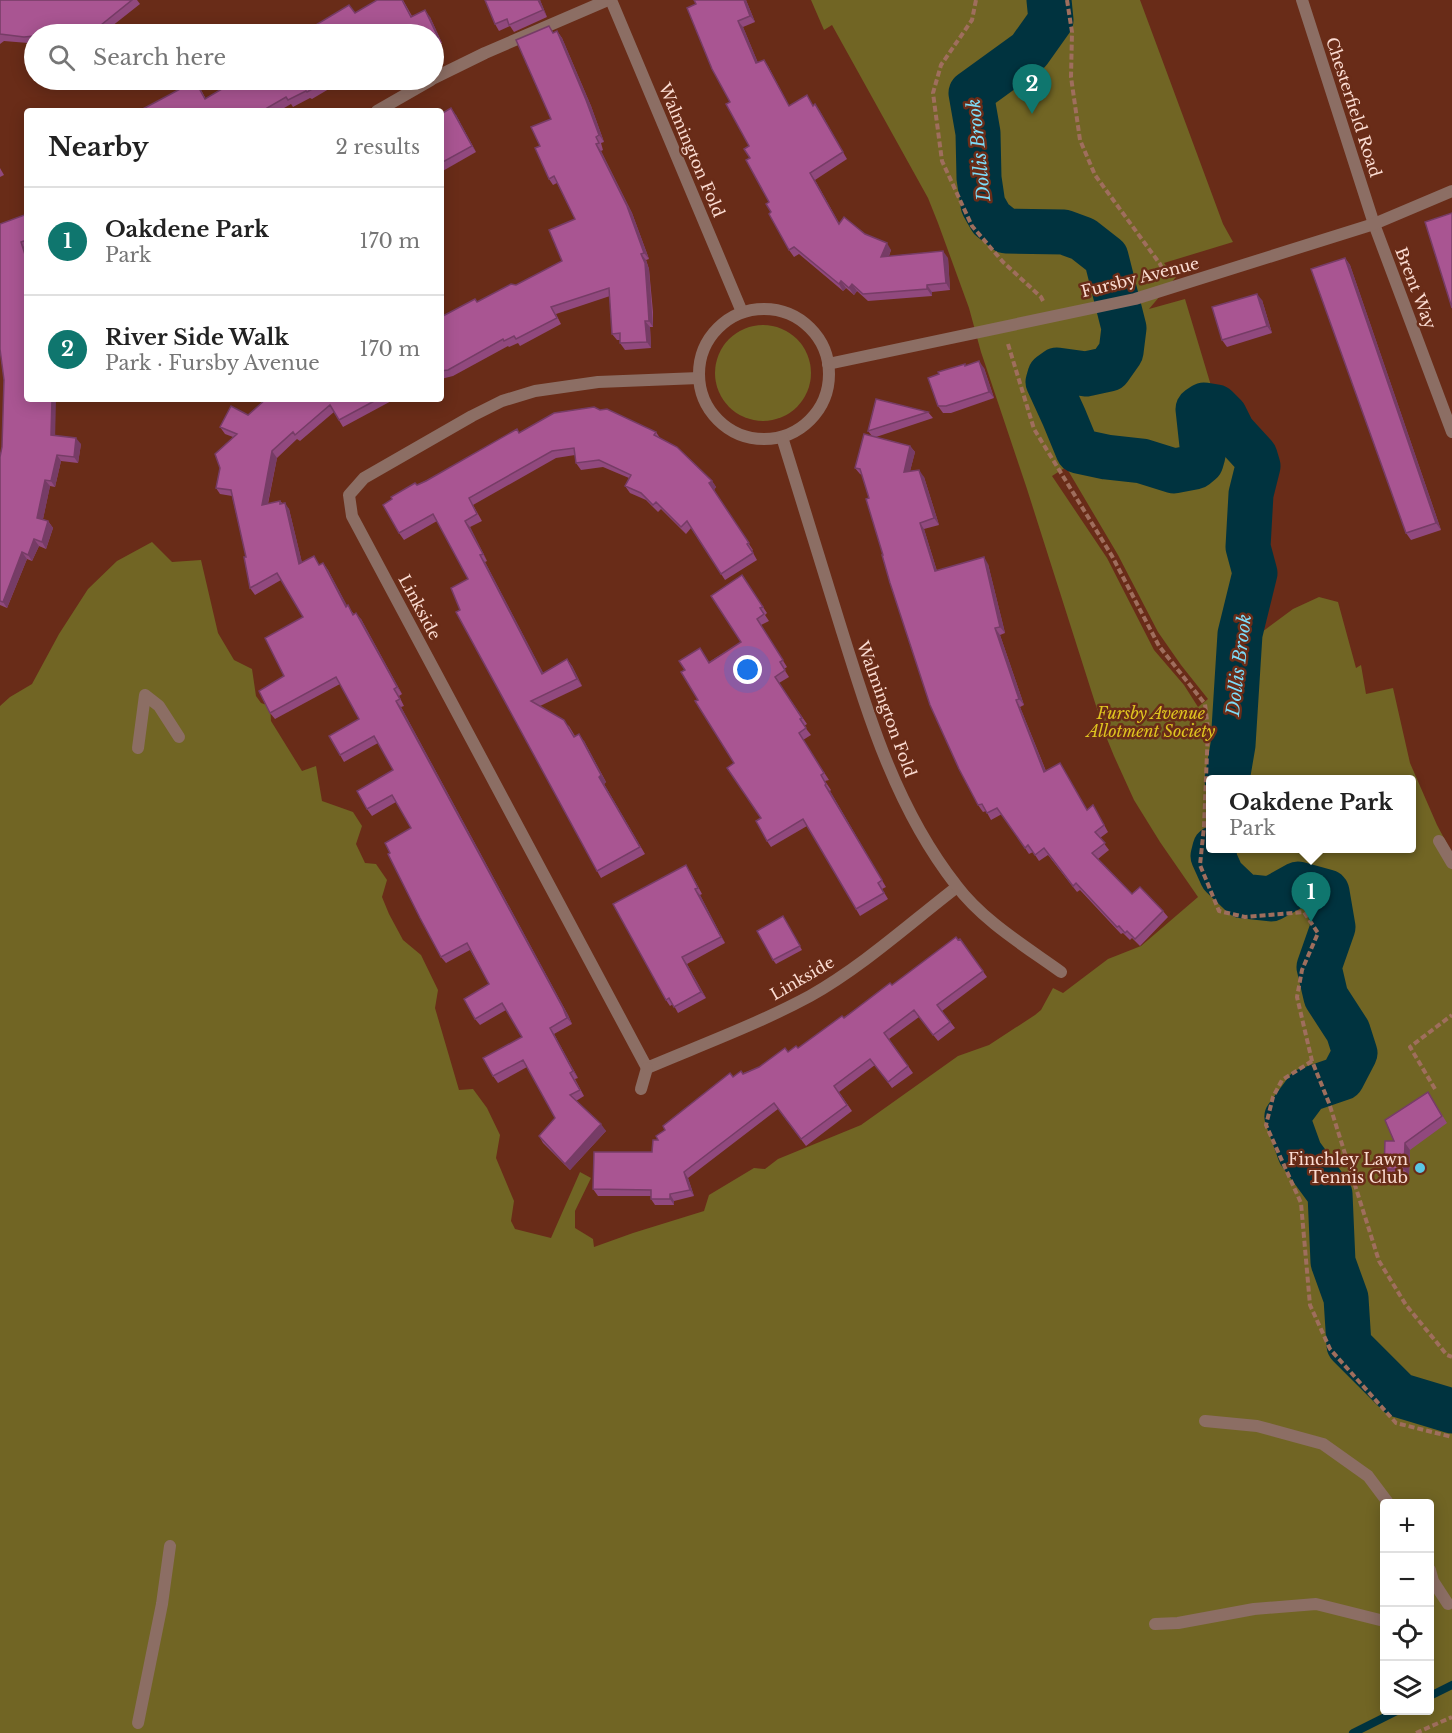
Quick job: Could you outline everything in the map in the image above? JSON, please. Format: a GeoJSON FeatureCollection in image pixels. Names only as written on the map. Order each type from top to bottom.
{"type":"FeatureCollection","features":[{"type":"Feature","properties":{"kind":"street"},"geometry":{"type":"LineString","coordinates":[[444,73],[609,0]]}},
{"type":"Feature","properties":{"kind":"street","name":"Walmington Fold"},"geometry":{"type":"LineString","coordinates":[[609,0],[742,312]]}},
{"type":"Feature","properties":{"kind":"street","name":"Chesterfield Road"},"geometry":{"type":"LineString","coordinates":[[1302,0],[1374,224]]}},
{"type":"Feature","properties":{"kind":"street"},"geometry":{"type":"LineString","coordinates":[[382,108],[413,90]]}},
{"type":"Feature","properties":{"kind":"street","name":"Fursby Avenue"},"geometry":{"type":"LineString","coordinates":[[828,364],[1135,299],[1172,289],[1374,224],[1452,191]]}},
{"type":"Feature","properties":{"kind":"street","name":"Brent Way"},"geometry":{"type":"LineString","coordinates":[[1374,224],[1452,432]]}},
{"type":"Feature","properties":{"kind":"street"},"geometry":{"type":"LineString","coordinates":[[761,309],[780,311],[797,318],[812,330],[822,346],[828,364],[828,383],[823,401],[813,417],[798,429],[782,437],[762,439],[743,436],[726,427],[712,414],[702,397],[699,378],[701,357],[710,338],[724,322],[742,312],[761,309]]}},
{"type":"Feature","properties":{"kind":"street","name":"Linkside"},"geometry":{"type":"LineString","coordinates":[[699,378],[598,381],[535,391],[502,401],[364,478],[349,495],[352,516],[647,1068],[759,1021],[811,995],[861,961],[957,887]]}},
{"type":"Feature","properties":{"kind":"street","name":"Walmington Fold"},"geometry":{"type":"LineString","coordinates":[[782,437],[860,689],[888,768],[922,837],[957,887],[994,924],[1060,972]]}},
{"type":"Feature","properties":{"kind":"street"},"geometry":{"type":"LineString","coordinates":[[138,748],[145,695],[159,706],[179,737]]}},
{"type":"Feature","properties":{"kind":"street"},"geometry":{"type":"LineString","coordinates":[[1439,841],[1452,863]]}},
{"type":"Feature","properties":{"kind":"street"},"geometry":{"type":"LineString","coordinates":[[641,1089],[647,1068]]}},
{"type":"Feature","properties":{"kind":"street"},"geometry":{"type":"LineString","coordinates":[[1205,1421],[1257,1426],[1323,1444],[1368,1476],[1386,1499]]}},
{"type":"Feature","properties":{"kind":"street"},"geometry":{"type":"LineString","coordinates":[[138,1723],[162,1604],[170,1546]]}},
{"type":"Feature","properties":{"kind":"street"},"geometry":{"type":"LineString","coordinates":[[1434,1583],[1448,1604]]}},
{"type":"Feature","properties":{"kind":"street"},"geometry":{"type":"LineString","coordinates":[[1155,1624],[1178,1623],[1254,1609],[1316,1604],[1380,1620]]}},
{"type":"Feature","properties":{"kind":"path"},"geometry":{"type":"LineString","coordinates":[[976,0],[972,20],[940,65],[933,93],[942,161],[972,226],[1003,262],[1041,297],[1049,316]]}},
{"type":"Feature","properties":{"kind":"path"},"geometry":{"type":"LineString","coordinates":[[1067,0],[1072,32],[1071,77],[1080,140],[1095,175],[1160,264],[1172,289]]}},
{"type":"Feature","properties":{"kind":"path"},"geometry":{"type":"LineString","coordinates":[[1003,327],[1034,429],[1112,556],[1159,646],[1205,704],[1208,729],[1206,775]]}},
{"type":"Feature","properties":{"kind":"path"},"geometry":{"type":"LineString","coordinates":[[1206,778],[1200,865],[1219,911],[1245,917],[1304,912],[1318,933],[1302,970],[1297,997],[1312,1061],[1329,1103],[1379,1262],[1406,1305],[1452,1357]]}},
{"type":"Feature","properties":{"kind":"path"},"geometry":{"type":"LineString","coordinates":[[1435,1089],[1410,1047],[1452,1015]]}},
{"type":"Feature","properties":{"kind":"path"},"geometry":{"type":"LineString","coordinates":[[1312,1061],[1282,1080],[1273,1097],[1266,1125],[1302,1203],[1310,1305],[1330,1349],[1396,1423],[1452,1437]]}},
{"type":"Feature","properties":{"kind":"path"},"geometry":{"type":"LineString","coordinates":[[1416,1733],[1452,1717]]}},
{"type":"Feature","properties":{"kind":"green space","name":"Fursby Avenue Allotment Society"},"geometry":{"type":"Polygon","coordinates":[[[811,0],[1140,0],[1223,224],[1233,242],[1164,263],[1176,277],[1149,309],[1185,299],[1215,399],[1231,406],[1239,428],[1249,434],[1265,455],[1265,467],[1257,485],[1256,494],[1260,541],[1253,544],[1262,571],[1251,608],[1250,623],[1253,631],[1262,632],[1293,609],[1319,597],[1338,602],[1356,668],[1361,665],[1366,694],[1393,688],[1410,763],[1415,775],[1206,775],[1206,853],[1416,853],[1416,777],[1452,853],[1452,1733],[0,1733],[0,706],[32,684],[59,634],[88,589],[117,561],[152,542],[172,562],[201,560],[218,633],[234,660],[252,669],[256,696],[261,703],[270,706],[271,721],[302,771],[316,766],[322,801],[353,812],[362,826],[356,844],[365,863],[376,864],[387,880],[382,897],[389,914],[403,940],[421,955],[438,990],[435,1008],[459,1090],[473,1089],[487,1108],[500,1135],[496,1158],[514,1201],[511,1221],[515,1229],[551,1238],[580,1172],[591,1178],[575,1211],[575,1228],[593,1239],[594,1247],[704,1211],[709,1195],[754,1168],[765,1169],[778,1159],[861,1125],[958,1056],[989,1045],[1041,1010],[1053,988],[1063,993],[1108,959],[1141,946],[1198,897],[1134,800],[1105,734],[981,352],[969,308],[928,198],[832,25],[824,30],[811,0]],[[1066,467],[1052,476],[1107,558],[1154,650],[1184,685],[1198,707],[1208,699],[1158,632],[1118,555],[1066,467]]]}},
{"type":"Feature","properties":{"kind":"green space"},"geometry":{"type":"Polygon","coordinates":[[[763,325],[781,329],[797,339],[807,355],[811,373],[807,391],[797,407],[781,417],[763,421],[745,417],[729,407],[719,391],[715,373],[719,355],[729,339],[745,329],[763,325]]]}},
{"type":"Feature","properties":{"kind":"building"},"geometry":{"type":"Polygon","coordinates":[[[0,0],[132,0],[102,24],[24,24],[24,37],[0,34],[0,0]]]}},
{"type":"Feature","properties":{"kind":"building"},"geometry":{"type":"Polygon","coordinates":[[[377,0],[402,0],[411,17],[425,10],[432,24],[318,24],[349,5],[355,13],[377,0]]]}},
{"type":"Feature","properties":{"kind":"building"},"geometry":{"type":"Polygon","coordinates":[[[485,0],[538,0],[543,10],[509,25],[507,19],[495,24],[485,0]]]}},
{"type":"Feature","properties":{"kind":"building"},"geometry":{"type":"Polygon","coordinates":[[[694,0],[744,0],[750,16],[738,21],[756,63],[764,60],[789,106],[807,95],[813,106],[815,104],[843,152],[810,173],[839,224],[844,217],[865,234],[887,243],[881,257],[943,251],[946,283],[927,285],[927,289],[863,294],[852,284],[849,288],[841,281],[839,284],[794,247],[789,250],[769,214],[771,212],[766,204],[769,202],[746,160],[750,158],[744,149],[749,146],[726,104],[730,102],[712,69],[687,8],[696,4],[694,0]]]}},
{"type":"Feature","properties":{"kind":"building"},"geometry":{"type":"Polygon","coordinates":[[[549,26],[553,33],[557,31],[599,135],[596,137],[599,143],[596,144],[627,206],[644,253],[641,254],[645,263],[648,305],[649,321],[645,321],[647,342],[620,343],[620,333],[612,334],[609,288],[551,307],[557,318],[516,339],[514,336],[504,341],[503,339],[444,371],[444,315],[475,299],[477,302],[511,284],[516,285],[562,261],[549,230],[575,219],[554,176],[549,179],[535,148],[540,146],[531,127],[551,119],[516,40],[549,26]]]}},
{"type":"Feature","properties":{"kind":"building"},"geometry":{"type":"Polygon","coordinates":[[[178,90],[200,90],[205,99],[220,90],[310,90],[288,100],[286,97],[267,108],[145,108],[178,90]]]}},
{"type":"Feature","properties":{"kind":"building"},"geometry":{"type":"Polygon","coordinates":[[[451,108],[472,146],[444,161],[444,112],[451,108]]]}},
{"type":"Feature","properties":{"kind":"building"},"geometry":{"type":"Polygon","coordinates":[[[1452,213],[1452,308],[1425,222],[1452,213]]]}},
{"type":"Feature","properties":{"kind":"building"},"geometry":{"type":"Polygon","coordinates":[[[24,215],[24,241],[21,242],[24,252],[24,402],[52,402],[51,435],[76,438],[74,457],[57,455],[51,481],[45,480],[37,518],[48,521],[42,542],[34,539],[28,555],[22,552],[3,602],[0,601],[0,457],[4,380],[0,349],[0,224],[24,215]]]}},
{"type":"Feature","properties":{"kind":"building"},"geometry":{"type":"Polygon","coordinates":[[[1345,258],[1436,523],[1406,533],[1311,269],[1345,258]]]}},
{"type":"Feature","properties":{"kind":"building"},"geometry":{"type":"Polygon","coordinates":[[[1257,294],[1267,326],[1222,340],[1212,307],[1257,294]]]}},
{"type":"Feature","properties":{"kind":"building"},"geometry":{"type":"Polygon","coordinates":[[[979,361],[989,392],[946,406],[938,406],[928,378],[939,374],[938,372],[979,361]]]}},
{"type":"Feature","properties":{"kind":"building"},"geometry":{"type":"Polygon","coordinates":[[[876,399],[928,412],[868,431],[876,399]]]}},
{"type":"Feature","properties":{"kind":"building"},"geometry":{"type":"Polygon","coordinates":[[[263,402],[372,402],[339,420],[330,405],[295,435],[293,432],[272,451],[262,505],[280,501],[280,504],[285,503],[299,564],[314,556],[319,565],[323,563],[346,607],[348,605],[353,615],[356,613],[397,687],[394,689],[400,699],[396,701],[563,1008],[567,1018],[550,1028],[573,1071],[570,1073],[580,1090],[570,1095],[601,1124],[565,1164],[539,1136],[555,1118],[523,1060],[493,1076],[483,1058],[522,1037],[502,1003],[475,1019],[464,999],[489,984],[467,943],[441,957],[388,854],[390,853],[385,843],[411,828],[392,795],[367,809],[357,791],[393,770],[374,736],[340,755],[329,736],[359,719],[336,677],[270,713],[259,691],[284,676],[265,638],[303,617],[277,573],[250,588],[244,557],[246,557],[231,490],[216,488],[220,468],[215,454],[237,434],[220,427],[231,406],[248,415],[263,402]]]}},
{"type":"Feature","properties":{"kind":"building"},"geometry":{"type":"Polygon","coordinates":[[[594,407],[600,410],[607,409],[656,432],[654,435],[677,447],[712,481],[709,483],[749,543],[747,544],[753,553],[721,574],[687,521],[681,527],[656,502],[653,505],[641,493],[625,486],[631,475],[599,460],[576,463],[574,448],[552,451],[469,498],[477,514],[465,521],[483,554],[480,555],[542,674],[567,659],[577,679],[531,701],[564,720],[574,737],[579,734],[601,775],[599,777],[640,847],[597,871],[456,612],[460,610],[451,588],[468,579],[433,514],[399,533],[383,505],[392,499],[391,497],[415,483],[417,485],[426,481],[517,429],[519,433],[554,413],[594,407]]]}},
{"type":"Feature","properties":{"kind":"building"},"geometry":{"type":"Polygon","coordinates":[[[864,434],[910,446],[904,472],[919,470],[934,518],[920,523],[935,571],[984,557],[1000,627],[995,628],[1019,699],[1016,700],[1044,772],[1060,763],[1087,810],[1093,805],[1104,825],[1095,832],[1105,843],[1092,853],[1132,894],[1140,887],[1163,911],[1135,939],[1127,931],[1125,933],[1119,926],[1117,927],[1076,883],[1073,886],[1044,848],[1035,855],[1028,845],[1025,848],[997,808],[987,813],[982,804],[978,805],[930,705],[890,583],[866,499],[869,498],[860,469],[855,468],[864,434]]]}},
{"type":"Feature","properties":{"kind":"building"},"geometry":{"type":"Polygon","coordinates":[[[742,575],[763,607],[760,608],[764,614],[757,619],[783,660],[780,662],[785,670],[775,677],[802,718],[800,719],[806,728],[799,733],[824,773],[821,775],[825,785],[882,880],[878,883],[884,893],[856,909],[803,819],[767,841],[756,821],[761,818],[727,768],[734,763],[695,701],[698,700],[681,672],[685,670],[679,661],[700,648],[709,663],[741,642],[711,596],[742,575]]]}},
{"type":"Feature","properties":{"kind":"building"},"geometry":{"type":"Polygon","coordinates":[[[686,865],[698,888],[695,889],[721,937],[682,957],[701,992],[674,1007],[669,998],[666,1000],[613,904],[686,865]]]}},
{"type":"Feature","properties":{"kind":"building"},"geometry":{"type":"Polygon","coordinates":[[[783,916],[800,946],[773,960],[757,931],[783,916]]]}},
{"type":"Feature","properties":{"kind":"building"},"geometry":{"type":"Polygon","coordinates":[[[956,937],[960,939],[983,971],[937,1005],[950,1022],[933,1035],[914,1010],[884,1033],[908,1066],[888,1082],[870,1059],[834,1086],[847,1105],[801,1139],[774,1103],[684,1172],[690,1190],[670,1194],[670,1199],[651,1199],[651,1190],[593,1189],[594,1152],[652,1152],[653,1140],[658,1140],[656,1136],[665,1130],[663,1126],[730,1073],[733,1077],[741,1071],[743,1074],[759,1067],[785,1048],[788,1052],[796,1046],[798,1048],[842,1016],[844,1018],[890,983],[892,985],[956,937]]]}},
{"type":"Feature","properties":{"kind":"building"},"geometry":{"type":"Polygon","coordinates":[[[1428,1092],[1442,1116],[1405,1143],[1404,1169],[1384,1169],[1385,1141],[1394,1141],[1385,1120],[1428,1092]]]}},
{"type":"Feature","properties":{"kind":"waterway","name":"Dollis Brook"},"geometry":{"type":"LineString","coordinates":[[1049,0],[1051,20],[1029,51],[971,93],[978,133],[979,178],[983,205],[991,219],[1006,231],[1064,232],[1083,239],[1106,257],[1124,328],[1121,352],[1109,369],[1086,374],[1057,370],[1050,375],[1048,382],[1078,451],[1142,461],[1174,471],[1195,467],[1201,462],[1203,455],[1198,409],[1204,405],[1216,407],[1225,416],[1233,432],[1255,456],[1258,466],[1251,494],[1248,547],[1255,573],[1240,634],[1233,745],[1228,775]]}},
{"type":"Feature","properties":{"kind":"waterway","name":"Dollis Brook"},"geometry":{"type":"LineString","coordinates":[[1214,853],[1222,876],[1243,896],[1271,899],[1298,884],[1327,892],[1333,927],[1319,967],[1326,997],[1348,1031],[1355,1053],[1342,1078],[1307,1090],[1287,1117],[1300,1153],[1330,1194],[1333,1262],[1346,1298],[1349,1345],[1399,1395],[1452,1411]]}},
{"type":"Feature","properties":{"kind":"waterway"},"geometry":{"type":"LineString","coordinates":[[1434,1694],[1452,1685]]}},
{"type":"Feature","properties":{"kind":"waterway"},"geometry":{"type":"LineString","coordinates":[[1353,1733],[1389,1715]]}},
{"type":"Feature","properties":{"kind":"place","name":"River Side Walk"},"geometry":{"type":"Point","coordinates":[1032,114]}},
{"type":"Feature","properties":{"kind":"place","name":"Oakdene Park"},"geometry":{"type":"Point","coordinates":[1311,922]}},
{"type":"Feature","properties":{"kind":"place","name":"Finchley Lawn Tennis Club"},"geometry":{"type":"Point","coordinates":[1420,1168]}}]}
